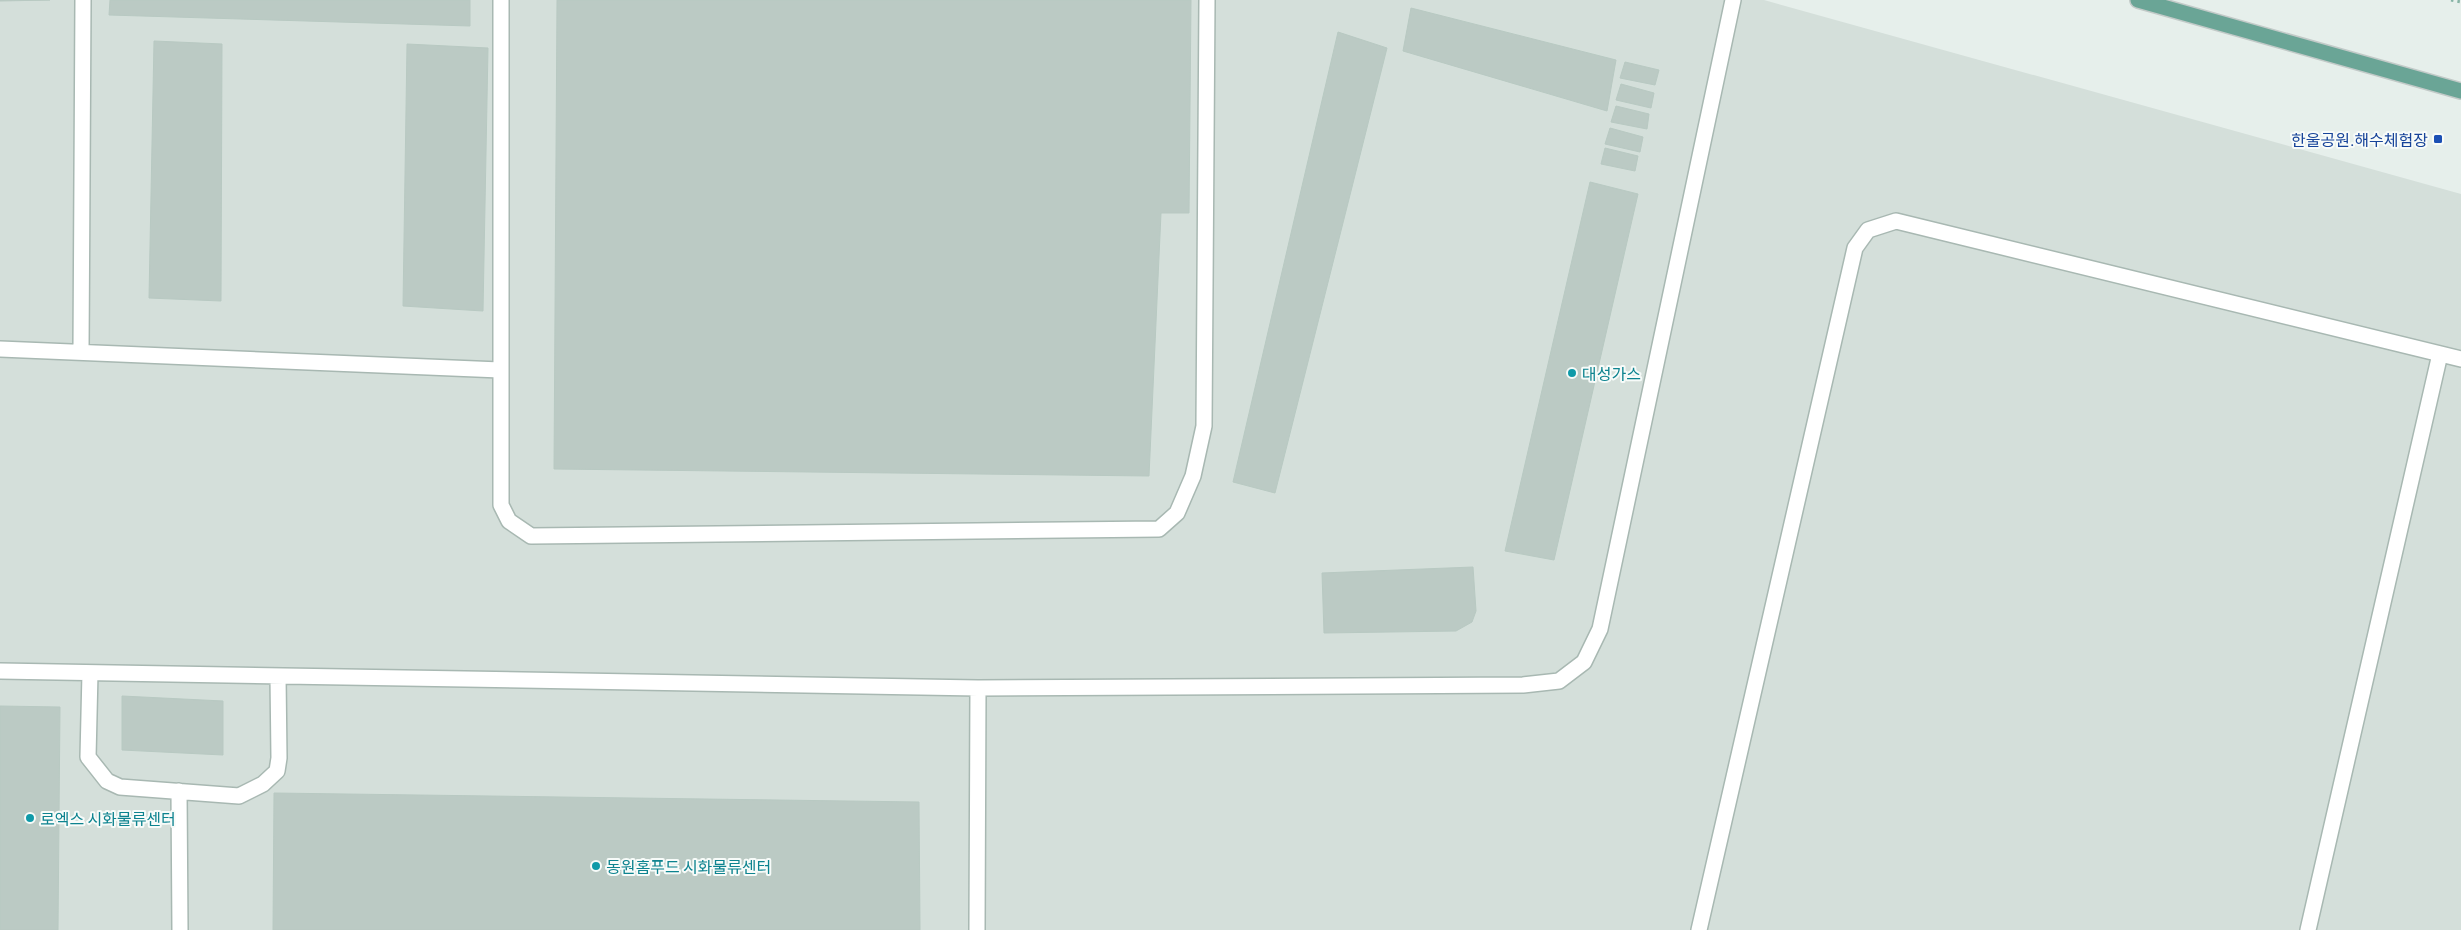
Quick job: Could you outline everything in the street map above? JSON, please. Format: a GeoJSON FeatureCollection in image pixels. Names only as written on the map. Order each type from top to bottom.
{"type":"FeatureCollection","features":[{"type":"Feature","properties":{"kind":"main road"},"geometry":{"type":"LineString","coordinates":[[2138,0],[2461,91]]}},
{"type":"Feature","properties":{"kind":"street"},"geometry":{"type":"LineString","coordinates":[[81,352],[83,0]]}},
{"type":"Feature","properties":{"kind":"street"},"geometry":{"type":"LineString","coordinates":[[501,0],[501,505],[509,521],[531,536],[1159,529],[1177,513],[1193,476],[1204,426],[1207,0]]}},
{"type":"Feature","properties":{"kind":"street"},"geometry":{"type":"LineString","coordinates":[[0,671],[978,688],[1523,685],[1559,681],[1584,662],[1600,629],[1732,0]]}},
{"type":"Feature","properties":{"kind":"street"},"geometry":{"type":"LineString","coordinates":[[1699,930],[1856,248],[1868,230],[1896,221],[2461,358]]}},
{"type":"Feature","properties":{"kind":"street"},"geometry":{"type":"LineString","coordinates":[[0,349],[500,370]]}},
{"type":"Feature","properties":{"kind":"street"},"geometry":{"type":"LineString","coordinates":[[2308,930],[2440,354]]}},
{"type":"Feature","properties":{"kind":"street"},"geometry":{"type":"LineString","coordinates":[[90,673],[88,757],[107,781],[120,786],[239,796],[263,784],[277,771],[279,758],[278,676]]}},
{"type":"Feature","properties":{"kind":"street"},"geometry":{"type":"LineString","coordinates":[[977,930],[978,688]]}},
{"type":"Feature","properties":{"kind":"street"},"geometry":{"type":"LineString","coordinates":[[179,791],[180,930]]}},
{"type":"Feature","properties":{"kind":"path"},"geometry":{"type":"LineString","coordinates":[[2451,0],[2461,2]]}},
{"type":"Feature","properties":{"kind":"shaded area"},"geometry":{"type":"Polygon","coordinates":[[[0,0],[1764,0],[2461,194],[2461,930],[0,930],[0,0]]]}},
{"type":"Feature","properties":{"kind":"building"},"geometry":{"type":"Polygon","coordinates":[[[0,0],[50,0],[0,1],[0,0]]]}},
{"type":"Feature","properties":{"kind":"building"},"geometry":{"type":"Polygon","coordinates":[[[110,0],[470,0],[470,26],[109,15],[110,0]]]}},
{"type":"Feature","properties":{"kind":"building"},"geometry":{"type":"Polygon","coordinates":[[[557,0],[1191,0],[1189,213],[1161,213],[1149,476],[554,469],[557,0]]]}},
{"type":"Feature","properties":{"kind":"building"},"geometry":{"type":"Polygon","coordinates":[[[1411,8],[1616,60],[1607,111],[1403,51],[1411,8]]]}},
{"type":"Feature","properties":{"kind":"building"},"geometry":{"type":"Polygon","coordinates":[[[1338,32],[1387,48],[1275,493],[1233,482],[1338,32]]]}},
{"type":"Feature","properties":{"kind":"building"},"geometry":{"type":"Polygon","coordinates":[[[154,41],[222,44],[221,301],[149,298],[154,41]]]}},
{"type":"Feature","properties":{"kind":"building"},"geometry":{"type":"Polygon","coordinates":[[[407,44],[488,48],[483,311],[403,306],[407,44]]]}},
{"type":"Feature","properties":{"kind":"building"},"geometry":{"type":"Polygon","coordinates":[[[1625,62],[1659,70],[1655,85],[1620,78],[1625,62]]]}},
{"type":"Feature","properties":{"kind":"building"},"geometry":{"type":"Polygon","coordinates":[[[1621,84],[1654,93],[1651,108],[1616,100],[1621,84]]]}},
{"type":"Feature","properties":{"kind":"building"},"geometry":{"type":"Polygon","coordinates":[[[1616,106],[1649,114],[1647,129],[1611,122],[1616,106]]]}},
{"type":"Feature","properties":{"kind":"building"},"geometry":{"type":"Polygon","coordinates":[[[1610,128],[1643,137],[1640,152],[1605,144],[1610,128]]]}},
{"type":"Feature","properties":{"kind":"building"},"geometry":{"type":"Polygon","coordinates":[[[1605,148],[1638,156],[1635,171],[1601,164],[1605,148]]]}},
{"type":"Feature","properties":{"kind":"building","name":"대성가스"},"geometry":{"type":"Polygon","coordinates":[[[1590,182],[1638,194],[1554,560],[1505,551],[1590,182]]]}},
{"type":"Feature","properties":{"kind":"building"},"geometry":{"type":"Polygon","coordinates":[[[1473,567],[1476,611],[1472,622],[1456,631],[1324,633],[1322,573],[1473,567]]]}},
{"type":"Feature","properties":{"kind":"building"},"geometry":{"type":"Polygon","coordinates":[[[122,696],[223,701],[223,755],[122,750],[122,696]]]}},
{"type":"Feature","properties":{"kind":"building","name":"로엑스 시화물류센터"},"geometry":{"type":"Polygon","coordinates":[[[0,706],[60,707],[58,930],[0,930],[0,706]]]}},
{"type":"Feature","properties":{"kind":"building","name":"동원홈푸드 시화물류센터"},"geometry":{"type":"Polygon","coordinates":[[[274,793],[919,802],[920,930],[273,930],[274,793]]]}},
{"type":"Feature","properties":{"kind":"place","name":"한울공원.해수체험장"},"geometry":{"type":"Point","coordinates":[2438,139]}},
{"type":"Feature","properties":{"kind":"place","name":"대성가스"},"geometry":{"type":"Point","coordinates":[1572,373]}},
{"type":"Feature","properties":{"kind":"place","name":"로엑스 시화물류센터"},"geometry":{"type":"Point","coordinates":[30,818]}},
{"type":"Feature","properties":{"kind":"place","name":"동원홈푸드 시화물류센터"},"geometry":{"type":"Point","coordinates":[596,866]}}]}
